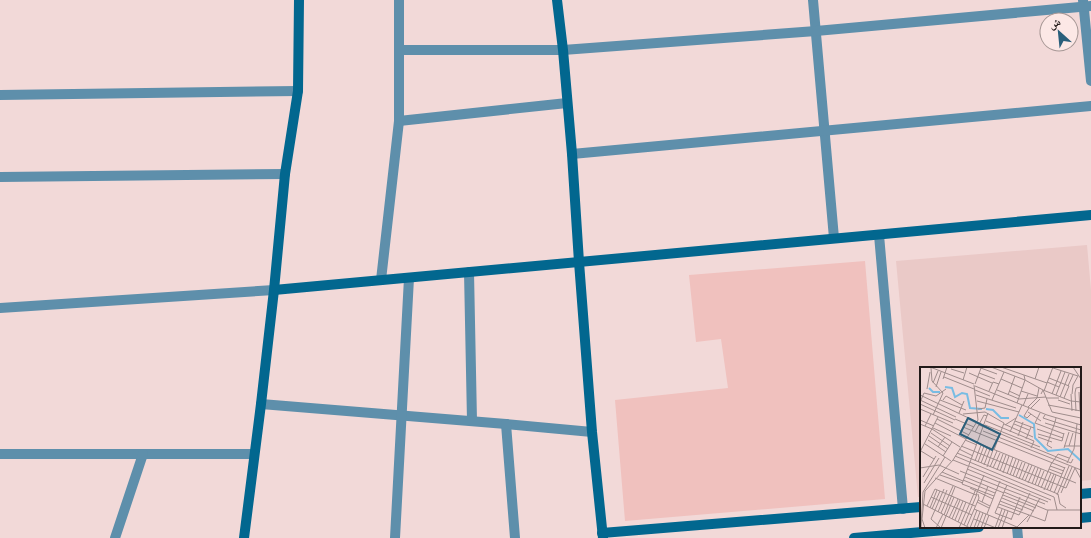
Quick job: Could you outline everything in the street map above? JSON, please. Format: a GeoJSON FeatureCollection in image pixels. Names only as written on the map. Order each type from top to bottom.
{"type":"FeatureCollection","features":[{"type":"Feature","properties":{"kind":"street"},"geometry":{"type":"LineString","coordinates":[[244,538],[274,290],[285,174],[298,91],[299,0]]}},
{"type":"Feature","properties":{"kind":"street"},"geometry":{"type":"LineString","coordinates":[[381,280],[399,121],[399,0]]}},
{"type":"Feature","properties":{"kind":"street"},"geometry":{"type":"LineString","coordinates":[[557,0],[572,154],[592,432],[602,536],[920,508]]}},
{"type":"Feature","properties":{"kind":"street"},"geometry":{"type":"LineString","coordinates":[[813,0],[834,238]]}},
{"type":"Feature","properties":{"kind":"street"},"geometry":{"type":"LineString","coordinates":[[399,50],[563,50],[816,31],[1086,4],[1091,81]]}},
{"type":"Feature","properties":{"kind":"street"},"geometry":{"type":"LineString","coordinates":[[0,95],[298,91]]}},
{"type":"Feature","properties":{"kind":"street"},"geometry":{"type":"LineString","coordinates":[[399,121],[567,104]]}},
{"type":"Feature","properties":{"kind":"street"},"geometry":{"type":"LineString","coordinates":[[572,154],[1091,106]]}},
{"type":"Feature","properties":{"kind":"street"},"geometry":{"type":"LineString","coordinates":[[0,177],[285,174]]}},
{"type":"Feature","properties":{"kind":"street"},"geometry":{"type":"LineString","coordinates":[[0,308],[274,290],[1091,215]]}},
{"type":"Feature","properties":{"kind":"street"},"geometry":{"type":"LineString","coordinates":[[879,234],[903,509]]}},
{"type":"Feature","properties":{"kind":"street"},"geometry":{"type":"LineString","coordinates":[[469,272],[472,421]]}},
{"type":"Feature","properties":{"kind":"street"},"geometry":{"type":"LineString","coordinates":[[395,538],[409,278]]}},
{"type":"Feature","properties":{"kind":"street"},"geometry":{"type":"LineString","coordinates":[[261,404],[592,432]]}},
{"type":"Feature","properties":{"kind":"street"},"geometry":{"type":"LineString","coordinates":[[506,424],[515,538]]}},
{"type":"Feature","properties":{"kind":"street"},"geometry":{"type":"LineString","coordinates":[[0,454],[254,454]]}},
{"type":"Feature","properties":{"kind":"street"},"geometry":{"type":"LineString","coordinates":[[115,538],[143,454]]}},
{"type":"Feature","properties":{"kind":"street"},"geometry":{"type":"LineString","coordinates":[[1081,494],[1091,493]]}},
{"type":"Feature","properties":{"kind":"street"},"geometry":{"type":"LineString","coordinates":[[1081,518],[1091,517]]}},
{"type":"Feature","properties":{"kind":"street"},"geometry":{"type":"LineString","coordinates":[[854,538],[921,535],[972,528]]}},
{"type":"Feature","properties":{"kind":"street"},"geometry":{"type":"LineString","coordinates":[[1017,528],[1018,538]]}},
{"type":"Feature","properties":{"kind":"shaded area"},"geometry":{"type":"Polygon","coordinates":[[[1087,245],[1091,290],[1091,480],[1081,481],[1081,367],[920,367],[920,497],[918,497],[896,261],[1087,245]]]}},
{"type":"Feature","properties":{"kind":"shaded area"},"geometry":{"type":"Polygon","coordinates":[[[865,261],[885,499],[625,521],[615,400],[728,388],[721,339],[696,342],[689,275],[865,261]]]}}]}
